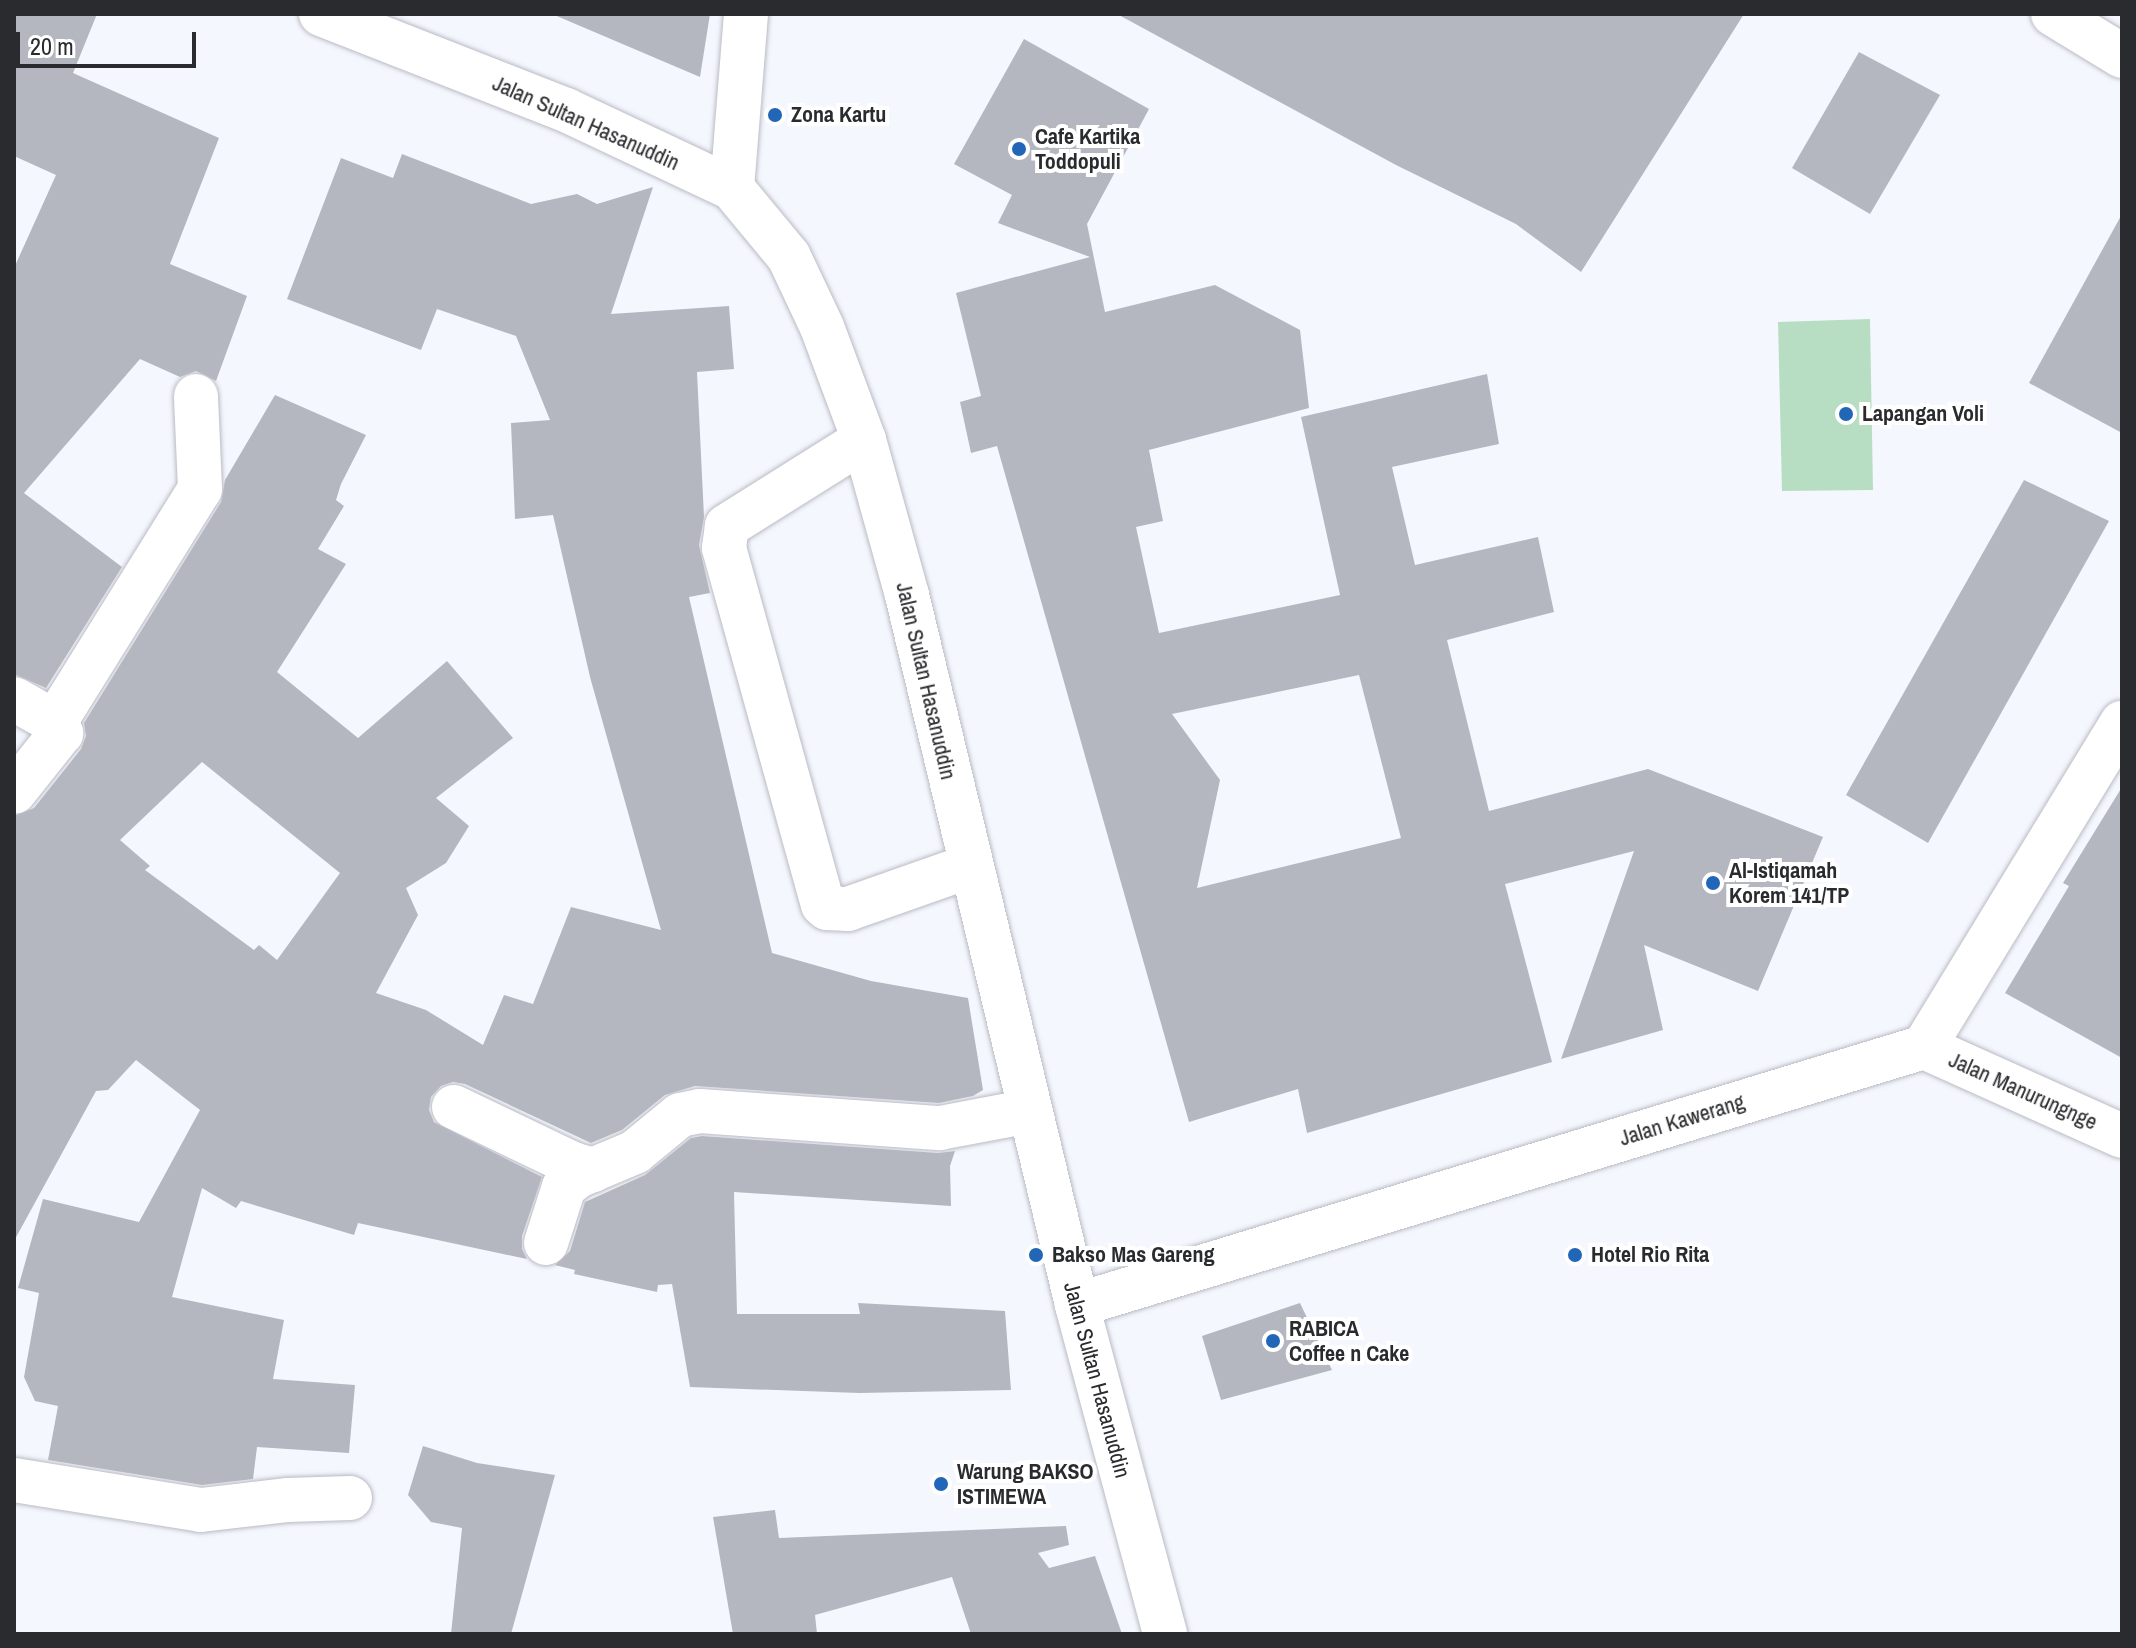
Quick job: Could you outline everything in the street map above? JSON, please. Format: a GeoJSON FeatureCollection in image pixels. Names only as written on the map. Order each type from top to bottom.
{"type":"FeatureCollection","features":[{"type":"Feature","properties":{"kind":"street","name":"Jalan Sultan Hasanuddin"},"geometry":{"type":"LineString","coordinates":[[321,14],[566,110],[732,188],[789,257],[822,327],[864,440],[907,595],[1077,1305],[1165,1634]]}},
{"type":"Feature","properties":{"kind":"street"},"geometry":{"type":"LineString","coordinates":[[732,188],[746,14]]}},
{"type":"Feature","properties":{"kind":"street"},"geometry":{"type":"LineString","coordinates":[[2053,14],[2122,56]]}},
{"type":"Feature","properties":{"kind":"street"},"geometry":{"type":"LineString","coordinates":[[55,722],[200,489],[196,396]]}},
{"type":"Feature","properties":{"kind":"street"},"geometry":{"type":"LineString","coordinates":[[864,440],[727,526],[724,548],[823,904],[827,908],[848,909],[970,866]]}},
{"type":"Feature","properties":{"kind":"street"},"geometry":{"type":"LineString","coordinates":[[14,699],[55,722],[61,733],[14,792]]}},
{"type":"Feature","properties":{"kind":"street"},"geometry":{"type":"LineString","coordinates":[[1924,1047],[2110,771],[2122,723]]}},
{"type":"Feature","properties":{"kind":"street","name":"Jalan Manurungnge"},"geometry":{"type":"LineString","coordinates":[[1924,1047],[2122,1136]]}},
{"type":"Feature","properties":{"kind":"street","name":"Jalan Kawerang"},"geometry":{"type":"LineString","coordinates":[[1077,1305],[1924,1047]]}},
{"type":"Feature","properties":{"kind":"street"},"geometry":{"type":"LineString","coordinates":[[454,1107],[573,1164],[593,1170]]}},
{"type":"Feature","properties":{"kind":"street"},"geometry":{"type":"LineString","coordinates":[[546,1243],[564,1187],[593,1170],[635,1152],[680,1115],[700,1111],[940,1128],[1030,1111]]}},
{"type":"Feature","properties":{"kind":"street"},"geometry":{"type":"LineString","coordinates":[[14,1480],[201,1510],[288,1500],[350,1498]]}},
{"type":"Feature","properties":{"kind":"green space"},"geometry":{"type":"Polygon","coordinates":[[[1870,319],[1873,490],[1782,491],[1778,322],[1870,319]]]}},
{"type":"Feature","properties":{"kind":"building"},"geometry":{"type":"Polygon","coordinates":[[[14,14],[97,14],[73,73],[219,138],[170,264],[247,296],[216,381],[196,371],[180,377],[140,359],[24,493],[122,567],[46,688],[14,674],[14,268],[56,175],[14,156],[14,14]]]}},
{"type":"Feature","properties":{"kind":"building"},"geometry":{"type":"Polygon","coordinates":[[[552,14],[710,14],[700,77],[552,14]]]}},
{"type":"Feature","properties":{"kind":"building"},"geometry":{"type":"Polygon","coordinates":[[[1117,14],[1744,14],[1581,272],[1516,224],[1396,165],[1117,14]]]}},
{"type":"Feature","properties":{"kind":"building"},"geometry":{"type":"Polygon","coordinates":[[[1024,39],[1149,109],[1087,224],[1105,312],[1215,285],[1300,330],[1309,408],[1149,450],[1163,521],[1136,527],[1159,633],[1340,595],[1301,417],[1487,374],[1499,444],[1392,467],[1415,565],[1538,537],[1554,612],[1447,640],[1489,811],[1648,769],[1823,837],[1758,991],[1644,945],[1663,1030],[1561,1059],[1634,851],[1505,884],[1552,1062],[1307,1133],[1298,1089],[1189,1122],[997,446],[971,453],[960,402],[981,396],[956,293],[1090,257],[998,223],[1012,195],[954,164],[1024,39]],[[1359,675],[1172,714],[1220,780],[1197,888],[1401,838],[1359,675]]]}},
{"type":"Feature","properties":{"kind":"building"},"geometry":{"type":"Polygon","coordinates":[[[1859,52],[1940,95],[1870,214],[1792,168],[1859,52]]]}},
{"type":"Feature","properties":{"kind":"building"},"geometry":{"type":"Polygon","coordinates":[[[402,154],[531,204],[577,194],[597,204],[653,187],[611,314],[729,306],[734,369],[697,372],[704,517],[699,545],[710,593],[689,597],[772,953],[871,981],[968,998],[983,1090],[973,1096],[939,1103],[695,1086],[665,1095],[622,1130],[591,1143],[465,1084],[453,1082],[441,1086],[431,1097],[429,1110],[434,1122],[542,1177],[522,1236],[522,1249],[527,1259],[358,1223],[354,1235],[241,1201],[236,1208],[202,1188],[172,1297],[284,1320],[273,1379],[355,1385],[349,1453],[257,1447],[253,1479],[202,1485],[48,1460],[58,1406],[35,1401],[24,1377],[39,1293],[18,1288],[43,1199],[139,1222],[200,1110],[136,1060],[108,1090],[96,1091],[14,1241],[14,816],[34,808],[81,749],[86,736],[84,723],[221,502],[225,480],[275,395],[366,435],[336,500],[344,506],[318,549],[346,564],[277,672],[358,738],[447,661],[513,738],[436,798],[469,826],[446,863],[406,888],[418,915],[376,993],[426,1010],[483,1045],[504,995],[533,1004],[571,907],[661,930],[590,677],[553,515],[515,519],[511,423],[550,420],[516,336],[437,309],[421,350],[287,299],[341,158],[393,178],[402,154]],[[202,762],[120,840],[150,866],[145,870],[254,950],[259,945],[277,960],[340,873],[202,762]]]}},
{"type":"Feature","properties":{"kind":"building"},"geometry":{"type":"Polygon","coordinates":[[[2122,214],[2122,433],[2029,383],[2122,214]]]}},
{"type":"Feature","properties":{"kind":"building"},"geometry":{"type":"Polygon","coordinates":[[[2024,480],[2109,521],[1928,843],[1846,795],[2024,480]]]}},
{"type":"Feature","properties":{"kind":"building"},"geometry":{"type":"Polygon","coordinates":[[[2122,787],[2122,1058],[2005,993],[2069,886],[2063,883],[2122,787]]]}},
{"type":"Feature","properties":{"kind":"building"},"geometry":{"type":"Polygon","coordinates":[[[702,1136],[938,1153],[955,1151],[950,1166],[951,1206],[734,1192],[737,1314],[860,1314],[858,1303],[1005,1311],[1011,1390],[859,1393],[690,1387],[672,1284],[658,1285],[657,1292],[574,1274],[575,1270],[555,1265],[570,1251],[585,1202],[645,1175],[691,1138],[702,1136]]]}},
{"type":"Feature","properties":{"kind":"building"},"geometry":{"type":"Polygon","coordinates":[[[1300,1303],[1332,1370],[1221,1400],[1202,1336],[1300,1303]]]}},
{"type":"Feature","properties":{"kind":"building"},"geometry":{"type":"Polygon","coordinates":[[[423,1446],[477,1463],[555,1475],[511,1634],[451,1634],[462,1528],[431,1522],[408,1495],[423,1446]]]}},
{"type":"Feature","properties":{"kind":"building"},"geometry":{"type":"Polygon","coordinates":[[[775,1510],[779,1538],[1066,1526],[1069,1545],[1038,1553],[1049,1568],[1095,1556],[1122,1634],[971,1634],[952,1577],[815,1615],[817,1634],[733,1634],[713,1517],[775,1510]]]}},
{"type":"Feature","properties":{"kind":"place","name":"Zona Kartu"},"geometry":{"type":"Point","coordinates":[775,115]}},
{"type":"Feature","properties":{"kind":"place","name":"Cafe Kartika Toddopuli"},"geometry":{"type":"Point","coordinates":[1019,149]}},
{"type":"Feature","properties":{"kind":"place","name":"Lapangan Voli"},"geometry":{"type":"Point","coordinates":[1846,414]}},
{"type":"Feature","properties":{"kind":"place","name":"Al-Istiqamah Korem 141/TP"},"geometry":{"type":"Point","coordinates":[1713,883]}},
{"type":"Feature","properties":{"kind":"place","name":"Bakso Mas Gareng"},"geometry":{"type":"Point","coordinates":[1036,1255]}},
{"type":"Feature","properties":{"kind":"place","name":"Hotel Rio Rita"},"geometry":{"type":"Point","coordinates":[1575,1255]}},
{"type":"Feature","properties":{"kind":"place","name":"RABICA Coffee n Cake"},"geometry":{"type":"Point","coordinates":[1273,1341]}},
{"type":"Feature","properties":{"kind":"place","name":"Warung BAKSO ISTIMEWA"},"geometry":{"type":"Point","coordinates":[941,1484]}}]}
